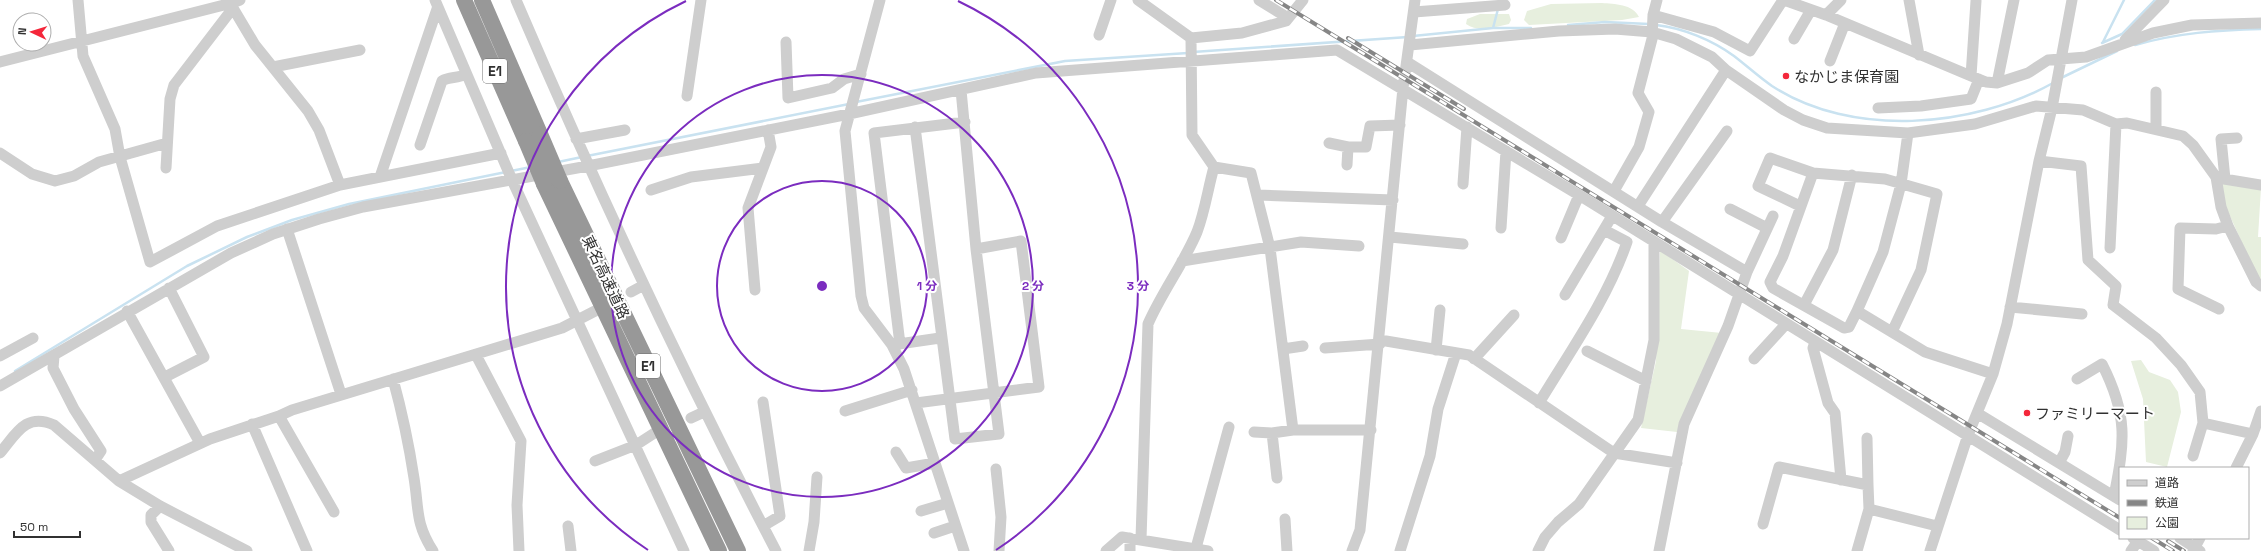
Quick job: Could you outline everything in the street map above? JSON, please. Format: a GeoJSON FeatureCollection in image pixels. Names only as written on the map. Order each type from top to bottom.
{"type":"FeatureCollection","features":[{"type":"Feature","properties":{"kind":"highway","name":"東名高速道路"},"geometry":{"type":"LineString","coordinates":[[464,0],[533,138],[560,181],[738,551]]}},
{"type":"Feature","properties":{"kind":"highway","name":"東名高速道路"},"geometry":{"type":"LineString","coordinates":[[482,0],[533,138],[544,184],[719,551]]}},
{"type":"Feature","properties":{"kind":"street"},"geometry":{"type":"LineString","coordinates":[[78,0],[82,56],[115,129],[120,156],[150,262],[217,226],[340,185],[501,153]]}},
{"type":"Feature","properties":{"kind":"street"},"geometry":{"type":"LineString","coordinates":[[516,0],[588,166],[644,285],[704,412],[776,551]]}},
{"type":"Feature","properties":{"kind":"street"},"geometry":{"type":"LineString","coordinates":[[687,96],[701,0]]}},
{"type":"Feature","properties":{"kind":"street"},"geometry":{"type":"LineString","coordinates":[[880,0],[845,131],[861,296],[864,308],[896,345]]}},
{"type":"Feature","properties":{"kind":"street"},"geometry":{"type":"LineString","coordinates":[[1099,35],[1111,0]]}},
{"type":"Feature","properties":{"kind":"street"},"geometry":{"type":"LineString","coordinates":[[1138,0],[1191,43],[1192,135],[1214,167],[1251,173],[1270,248],[1293,430]]}},
{"type":"Feature","properties":{"kind":"street"},"geometry":{"type":"LineString","coordinates":[[1259,0],[1288,18]]}},
{"type":"Feature","properties":{"kind":"street"},"geometry":{"type":"LineString","coordinates":[[1191,43],[1242,33],[1286,21],[1303,0]]}},
{"type":"Feature","properties":{"kind":"street"},"geometry":{"type":"LineString","coordinates":[[1352,551],[1360,530],[1380,342],[1403,88],[1415,0]]}},
{"type":"Feature","properties":{"kind":"street"},"geometry":{"type":"LineString","coordinates":[[1614,191],[1639,147],[1649,112],[1638,93],[1652,38],[1653,15],[1657,0]]}},
{"type":"Feature","properties":{"kind":"street"},"geometry":{"type":"LineString","coordinates":[[1653,15],[1714,32],[1750,51],[1783,0],[1802,3],[1811,10],[1975,78],[1997,83],[2028,74],[2048,60],[2086,57],[2152,33],[2192,25],[2261,23]]}},
{"type":"Feature","properties":{"kind":"street"},"geometry":{"type":"LineString","coordinates":[[1826,15],[1841,0]]}},
{"type":"Feature","properties":{"kind":"street"},"geometry":{"type":"LineString","coordinates":[[1909,0],[1919,55]]}},
{"type":"Feature","properties":{"kind":"street"},"geometry":{"type":"LineString","coordinates":[[1997,83],[2014,0]]}},
{"type":"Feature","properties":{"kind":"street"},"geometry":{"type":"LineString","coordinates":[[1930,551],[1968,435],[1993,374],[2010,306],[2039,161],[2052,108],[2072,0]]}},
{"type":"Feature","properties":{"kind":"street"},"geometry":{"type":"LineString","coordinates":[[2124,42],[2164,0]]}},
{"type":"Feature","properties":{"kind":"street"},"geometry":{"type":"LineString","coordinates":[[1878,108],[1921,106],[1971,99],[1975,78],[1976,1]]}},
{"type":"Feature","properties":{"kind":"street"},"geometry":{"type":"LineString","coordinates":[[0,62],[80,40],[235,3]]}},
{"type":"Feature","properties":{"kind":"street"},"geometry":{"type":"LineString","coordinates":[[235,3],[255,46],[274,67],[308,111],[319,130],[340,185]]}},
{"type":"Feature","properties":{"kind":"street"},"geometry":{"type":"LineString","coordinates":[[166,168],[170,99],[174,85],[235,3]]}},
{"type":"Feature","properties":{"kind":"street"},"geometry":{"type":"LineString","coordinates":[[1413,15],[1474,3],[1505,5]]}},
{"type":"Feature","properties":{"kind":"street"},"geometry":{"type":"LineString","coordinates":[[436,4],[512,180],[684,551]]}},
{"type":"Feature","properties":{"kind":"street"},"geometry":{"type":"LineString","coordinates":[[380,177],[436,4]]}},
{"type":"Feature","properties":{"kind":"street"},"geometry":{"type":"LineString","coordinates":[[1794,39],[1811,10]]}},
{"type":"Feature","properties":{"kind":"street"},"geometry":{"type":"LineString","coordinates":[[1830,61],[1845,23]]}},
{"type":"Feature","properties":{"kind":"street"},"geometry":{"type":"LineString","coordinates":[[1410,45],[1560,31],[1615,29],[1652,32],[1676,39],[1712,57],[1726,70],[1761,96],[1803,120],[1828,128],[1908,133],[1975,124],[2036,106],[2083,110],[2116,124],[2127,123],[2183,136],[2193,145],[2220,178],[2261,184]]}},
{"type":"Feature","properties":{"kind":"street"},"geometry":{"type":"LineString","coordinates":[[786,42],[788,98],[832,88],[844,79],[861,74]]}},
{"type":"Feature","properties":{"kind":"street"},"geometry":{"type":"LineString","coordinates":[[274,67],[360,50]]}},
{"type":"Feature","properties":{"kind":"street"},"geometry":{"type":"LineString","coordinates":[[0,386],[54,356],[62,348],[231,253],[287,229],[363,208],[588,166],[849,114],[1036,73],[1337,50],[1403,88],[1579,195],[2119,529]]}},
{"type":"Feature","properties":{"kind":"street"},"geometry":{"type":"LineString","coordinates":[[1407,62],[1662,222],[1747,272]]}},
{"type":"Feature","properties":{"kind":"street"},"geometry":{"type":"LineString","coordinates":[[1638,206],[1726,70]]}},
{"type":"Feature","properties":{"kind":"street"},"geometry":{"type":"LineString","coordinates":[[420,146],[442,80],[448,77],[458,78],[466,74]]}},
{"type":"Feature","properties":{"kind":"street"},"geometry":{"type":"LineString","coordinates":[[915,127],[940,338],[955,440],[999,434],[976,249],[961,90]]}},
{"type":"Feature","properties":{"kind":"street"},"geometry":{"type":"LineString","coordinates":[[2156,92],[2156,129]]}},
{"type":"Feature","properties":{"kind":"street"},"geometry":{"type":"LineString","coordinates":[[964,551],[896,345],[874,133],[965,122]]}},
{"type":"Feature","properties":{"kind":"street"},"geometry":{"type":"LineString","coordinates":[[2110,248],[2116,124]]}},
{"type":"Feature","properties":{"kind":"street"},"geometry":{"type":"LineString","coordinates":[[1329,143],[1348,147],[1366,147],[1370,126],[1400,125]]}},
{"type":"Feature","properties":{"kind":"street"},"geometry":{"type":"LineString","coordinates":[[1463,184],[1466,127]]}},
{"type":"Feature","properties":{"kind":"street"},"geometry":{"type":"LineString","coordinates":[[576,139],[625,130]]}},
{"type":"Feature","properties":{"kind":"street"},"geometry":{"type":"LineString","coordinates":[[755,290],[748,208],[771,147],[768,130]]}},
{"type":"Feature","properties":{"kind":"street"},"geometry":{"type":"LineString","coordinates":[[1662,222],[1727,131]]}},
{"type":"Feature","properties":{"kind":"street"},"geometry":{"type":"LineString","coordinates":[[1813,173],[1783,256],[1770,282],[1773,288],[1844,328],[1848,328],[1857,311],[1882,252],[1901,184],[1908,133]]}},
{"type":"Feature","properties":{"kind":"street"},"geometry":{"type":"LineString","coordinates":[[2237,138],[2221,139],[2221,207],[2228,226],[2256,282],[2261,286]]}},
{"type":"Feature","properties":{"kind":"street"},"geometry":{"type":"LineString","coordinates":[[0,153],[32,174],[55,181],[74,176],[99,162],[167,143]]}},
{"type":"Feature","properties":{"kind":"street"},"geometry":{"type":"LineString","coordinates":[[1347,164],[1348,147]]}},
{"type":"Feature","properties":{"kind":"street"},"geometry":{"type":"LineString","coordinates":[[1501,228],[1506,151]]}},
{"type":"Feature","properties":{"kind":"street"},"geometry":{"type":"LineString","coordinates":[[1800,206],[1758,186],[1770,158],[1813,173],[1852,175],[1885,179],[1937,194],[1921,270],[1892,332]]}},
{"type":"Feature","properties":{"kind":"street"},"geometry":{"type":"LineString","coordinates":[[2039,161],[2081,166],[2088,260],[2116,286],[2113,305],[2156,338],[2181,365],[2200,392],[2203,423],[2193,456]]}},
{"type":"Feature","properties":{"kind":"street"},"geometry":{"type":"LineString","coordinates":[[1130,551],[1136,538],[1148,324],[1160,297],[1182,261],[1197,231],[1214,167]]}},
{"type":"Feature","properties":{"kind":"street"},"geometry":{"type":"LineString","coordinates":[[651,190],[691,177],[763,168]]}},
{"type":"Feature","properties":{"kind":"street"},"geometry":{"type":"LineString","coordinates":[[1804,305],[1833,250],[1852,175]]}},
{"type":"Feature","properties":{"kind":"street"},"geometry":{"type":"LineString","coordinates":[[1257,195],[1393,200]]}},
{"type":"Feature","properties":{"kind":"street"},"geometry":{"type":"LineString","coordinates":[[1561,238],[1579,195]]}},
{"type":"Feature","properties":{"kind":"street"},"geometry":{"type":"LineString","coordinates":[[1730,209],[1767,228]]}},
{"type":"Feature","properties":{"kind":"street"},"geometry":{"type":"LineString","coordinates":[[1565,295],[1612,216]]}},
{"type":"Feature","properties":{"kind":"street"},"geometry":{"type":"LineString","coordinates":[[1659,551],[1684,424],[1728,326],[1747,272],[1773,216]]}},
{"type":"Feature","properties":{"kind":"street"},"geometry":{"type":"LineString","coordinates":[[2219,309],[2178,289],[2180,228],[2216,229],[2228,226]]}},
{"type":"Feature","properties":{"kind":"street"},"geometry":{"type":"LineString","coordinates":[[287,229],[340,394]]}},
{"type":"Feature","properties":{"kind":"street"},"geometry":{"type":"LineString","coordinates":[[1539,402],[1605,296],[1617,270],[1627,242],[1604,230]]}},
{"type":"Feature","properties":{"kind":"street"},"geometry":{"type":"LineString","coordinates":[[1390,237],[1463,244]]}},
{"type":"Feature","properties":{"kind":"street"},"geometry":{"type":"LineString","coordinates":[[916,403],[949,400],[1039,387],[1021,241],[976,249]]}},
{"type":"Feature","properties":{"kind":"street"},"geometry":{"type":"LineString","coordinates":[[1182,261],[1301,242],[1359,246]]}},
{"type":"Feature","properties":{"kind":"street"},"geometry":{"type":"LineString","coordinates":[[1538,551],[1546,537],[1558,522],[1580,504],[1638,420],[1654,340],[1654,242]]}},
{"type":"Feature","properties":{"kind":"street"},"geometry":{"type":"LineString","coordinates":[[631,292],[644,285]]}},
{"type":"Feature","properties":{"kind":"street"},"geometry":{"type":"LineString","coordinates":[[165,377],[204,357],[169,288]]}},
{"type":"Feature","properties":{"kind":"street"},"geometry":{"type":"LineString","coordinates":[[2010,306],[2082,314]]}},
{"type":"Feature","properties":{"kind":"street"},"geometry":{"type":"LineString","coordinates":[[119,481],[200,443],[252,424],[340,394],[476,355],[578,321],[597,310]]}},
{"type":"Feature","properties":{"kind":"street"},"geometry":{"type":"LineString","coordinates":[[1436,350],[1440,310]]}},
{"type":"Feature","properties":{"kind":"street"},"geometry":{"type":"LineString","coordinates":[[127,311],[165,377],[200,443]]}},
{"type":"Feature","properties":{"kind":"street"},"geometry":{"type":"LineString","coordinates":[[1857,311],[1925,352],[1993,374]]}},
{"type":"Feature","properties":{"kind":"street"},"geometry":{"type":"LineString","coordinates":[[1474,359],[1514,314]]}},
{"type":"Feature","properties":{"kind":"street"},"geometry":{"type":"LineString","coordinates":[[1754,360],[1786,324]]}},
{"type":"Feature","properties":{"kind":"street"},"geometry":{"type":"LineString","coordinates":[[0,356],[33,338]]}},
{"type":"Feature","properties":{"kind":"street"},"geometry":{"type":"LineString","coordinates":[[896,345],[940,338]]}},
{"type":"Feature","properties":{"kind":"street"},"geometry":{"type":"LineString","coordinates":[[1325,348],[1380,342],[1469,355],[1614,453],[1677,463]]}},
{"type":"Feature","properties":{"kind":"street"},"geometry":{"type":"LineString","coordinates":[[1815,342],[1812,348],[1828,403],[1835,413],[1841,480]]}},
{"type":"Feature","properties":{"kind":"street"},"geometry":{"type":"LineString","coordinates":[[1283,348],[1302,346]]}},
{"type":"Feature","properties":{"kind":"street"},"geometry":{"type":"LineString","coordinates":[[1587,351],[1646,381]]}},
{"type":"Feature","properties":{"kind":"street"},"geometry":{"type":"LineString","coordinates":[[1400,551],[1430,456],[1438,409],[1456,353]]}},
{"type":"Feature","properties":{"kind":"street"},"geometry":{"type":"LineString","coordinates":[[476,355],[521,441],[518,505],[519,551]]}},
{"type":"Feature","properties":{"kind":"street"},"geometry":{"type":"LineString","coordinates":[[54,356],[53,368],[74,409],[102,451],[95,460]]}},
{"type":"Feature","properties":{"kind":"street"},"geometry":{"type":"LineString","coordinates":[[2077,379],[2102,364],[2114,389],[2123,426],[2120,467]]}},
{"type":"Feature","properties":{"kind":"street"},"geometry":{"type":"LineString","coordinates":[[393,379],[402,410],[414,479],[419,526],[433,551]]}},
{"type":"Feature","properties":{"kind":"street"},"geometry":{"type":"LineString","coordinates":[[845,411],[912,390]]}},
{"type":"Feature","properties":{"kind":"street"},"geometry":{"type":"LineString","coordinates":[[763,402],[780,516],[763,526]]}},
{"type":"Feature","properties":{"kind":"street"},"geometry":{"type":"LineString","coordinates":[[2236,467],[2253,434],[2261,411]]}},
{"type":"Feature","properties":{"kind":"street"},"geometry":{"type":"LineString","coordinates":[[691,418],[704,412]]}},
{"type":"Feature","properties":{"kind":"street"},"geometry":{"type":"LineString","coordinates":[[1977,413],[2117,498],[2119,478]]}},
{"type":"Feature","properties":{"kind":"street"},"geometry":{"type":"LineString","coordinates":[[279,416],[334,512]]}},
{"type":"Feature","properties":{"kind":"street"},"geometry":{"type":"LineString","coordinates":[[0,453],[24,425],[33,420],[46,421],[54,425],[119,481],[160,506],[247,551]]}},
{"type":"Feature","properties":{"kind":"street"},"geometry":{"type":"LineString","coordinates":[[2203,423],[2253,434]]}},
{"type":"Feature","properties":{"kind":"street"},"geometry":{"type":"LineString","coordinates":[[252,424],[307,551]]}},
{"type":"Feature","properties":{"kind":"street"},"geometry":{"type":"LineString","coordinates":[[1196,548],[1229,427]]}},
{"type":"Feature","properties":{"kind":"street"},"geometry":{"type":"LineString","coordinates":[[1254,432],[1272,433],[1293,430],[1371,430]]}},
{"type":"Feature","properties":{"kind":"street"},"geometry":{"type":"LineString","coordinates":[[595,461],[636,445],[656,432]]}},
{"type":"Feature","properties":{"kind":"street"},"geometry":{"type":"LineString","coordinates":[[1272,433],[1277,478]]}},
{"type":"Feature","properties":{"kind":"street"},"geometry":{"type":"LineString","coordinates":[[2059,463],[2065,452],[2068,436]]}},
{"type":"Feature","properties":{"kind":"street"},"geometry":{"type":"LineString","coordinates":[[1857,551],[1869,509],[1867,438]]}},
{"type":"Feature","properties":{"kind":"street"},"geometry":{"type":"LineString","coordinates":[[896,452],[906,468],[935,463]]}},
{"type":"Feature","properties":{"kind":"street"},"geometry":{"type":"LineString","coordinates":[[1763,524],[1779,466],[1868,485]]}},
{"type":"Feature","properties":{"kind":"street"},"geometry":{"type":"LineString","coordinates":[[996,469],[1001,517],[999,551]]}},
{"type":"Feature","properties":{"kind":"street"},"geometry":{"type":"LineString","coordinates":[[809,551],[814,522],[817,477]]}},
{"type":"Feature","properties":{"kind":"street"},"geometry":{"type":"LineString","coordinates":[[922,511],[948,503]]}},
{"type":"Feature","properties":{"kind":"street"},"geometry":{"type":"LineString","coordinates":[[160,506],[151,515],[150,522],[169,551]]}},
{"type":"Feature","properties":{"kind":"street"},"geometry":{"type":"LineString","coordinates":[[1869,509],[1937,526]]}},
{"type":"Feature","properties":{"kind":"street"},"geometry":{"type":"LineString","coordinates":[[1285,520],[1287,551]]}},
{"type":"Feature","properties":{"kind":"street"},"geometry":{"type":"LineString","coordinates":[[568,526],[571,551]]}},
{"type":"Feature","properties":{"kind":"street"},"geometry":{"type":"LineString","coordinates":[[934,532],[955,526]]}},
{"type":"Feature","properties":{"kind":"street"},"geometry":{"type":"LineString","coordinates":[[1106,551],[1122,537],[1136,538],[1208,551]]}},
{"type":"Feature","properties":{"kind":"street"},"geometry":{"type":"LineString","coordinates":[[2182,539],[2197,547]]}},
{"type":"Feature","properties":{"kind":"street"},"geometry":{"type":"LineString","coordinates":[[2131,551],[2135,540],[2154,551]]}},
{"type":"Feature","properties":{"kind":"green space"},"geometry":{"type":"Polygon","coordinates":[[[1551,4],[1617,4],[1628,7],[1632,9],[1639,17],[1622,20],[1529,25],[1524,20],[1527,11],[1551,4]]]}},
{"type":"Feature","properties":{"kind":"green space"},"geometry":{"type":"Polygon","coordinates":[[[1480,14],[1509,14],[1511,20],[1509,24],[1482,29],[1471,27],[1466,24],[1467,19],[1480,14]]]}},
{"type":"Feature","properties":{"kind":"green space"},"geometry":{"type":"Polygon","coordinates":[[[2222,182],[2261,188],[2258,237],[2261,237],[2261,280],[2257,276],[2225,205],[2222,182]]]}},
{"type":"Feature","properties":{"kind":"green space"},"geometry":{"type":"Polygon","coordinates":[[[1660,250],[1689,271],[1681,329],[1722,333],[1677,432],[1641,428],[1656,361],[1660,250]]]}},
{"type":"Feature","properties":{"kind":"green space"},"geometry":{"type":"Polygon","coordinates":[[[2141,360],[2149,372],[2170,380],[2178,392],[2181,412],[2167,467],[2146,462],[2143,399],[2131,361],[2141,360]]]}},
{"type":"Feature","properties":{"kind":"waterway"},"geometry":{"type":"LineString","coordinates":[[2103,42],[2124,0]]}},
{"type":"Feature","properties":{"kind":"waterway"},"geometry":{"type":"LineString","coordinates":[[2102,43],[2122,34],[2155,0]]}},
{"type":"Feature","properties":{"kind":"waterway"},"geometry":{"type":"LineString","coordinates":[[1493,28],[1498,9]]}},
{"type":"Feature","properties":{"kind":"waterway"},"geometry":{"type":"LineString","coordinates":[[1568,25],[1605,22],[1649,24]]}},
{"type":"Feature","properties":{"kind":"waterway"},"geometry":{"type":"LineString","coordinates":[[1656,25],[1687,32],[1707,40],[1734,56],[1772,86],[1804,103],[1838,114],[1875,120],[1912,121],[1950,117],[1986,110],[2021,98],[2053,83]]}},
{"type":"Feature","properties":{"kind":"waterway"},"geometry":{"type":"LineString","coordinates":[[1413,36],[1493,28],[1531,28]]}},
{"type":"Feature","properties":{"kind":"waterway"},"geometry":{"type":"LineString","coordinates":[[2135,45],[2198,33],[2261,29]]}},
{"type":"Feature","properties":{"kind":"waterway"},"geometry":{"type":"LineString","coordinates":[[1193,52],[1408,37]]}},
{"type":"Feature","properties":{"kind":"waterway"},"geometry":{"type":"LineString","coordinates":[[2061,78],[2117,51]]}},
{"type":"Feature","properties":{"kind":"waterway"},"geometry":{"type":"LineString","coordinates":[[856,102],[1065,61],[1188,53]]}},
{"type":"Feature","properties":{"kind":"waterway"},"geometry":{"type":"LineString","coordinates":[[587,156],[849,104]]}},
{"type":"Feature","properties":{"kind":"waterway"},"geometry":{"type":"LineString","coordinates":[[558,162],[582,157]]}},
{"type":"Feature","properties":{"kind":"waterway"},"geometry":{"type":"LineString","coordinates":[[511,171],[531,167]]}},
{"type":"Feature","properties":{"kind":"waterway"},"geometry":{"type":"LineString","coordinates":[[15,371],[187,266],[247,237],[292,220],[349,204],[506,172]]}},
{"type":"Feature","properties":{"kind":"railway"},"geometry":{"type":"LineString","coordinates":[[1276,0],[2119,517]]}},
{"type":"Feature","properties":{"kind":"railway"},"geometry":{"type":"LineString","coordinates":[[1348,38],[1464,109]]}},
{"type":"Feature","properties":{"kind":"railway"},"geometry":{"type":"LineString","coordinates":[[2154,539],[2173,551]]}},
{"type":"Feature","properties":{"kind":"railway"},"geometry":{"type":"LineString","coordinates":[[2168,541],[2184,551]]}},
{"type":"Feature","properties":{"kind":"place","name":"なかじま保育園"},"geometry":{"type":"Point","coordinates":[1786,76]}},
{"type":"Feature","properties":{"kind":"place","name":"ファミリーマート"},"geometry":{"type":"Point","coordinates":[2027,413]}}]}
